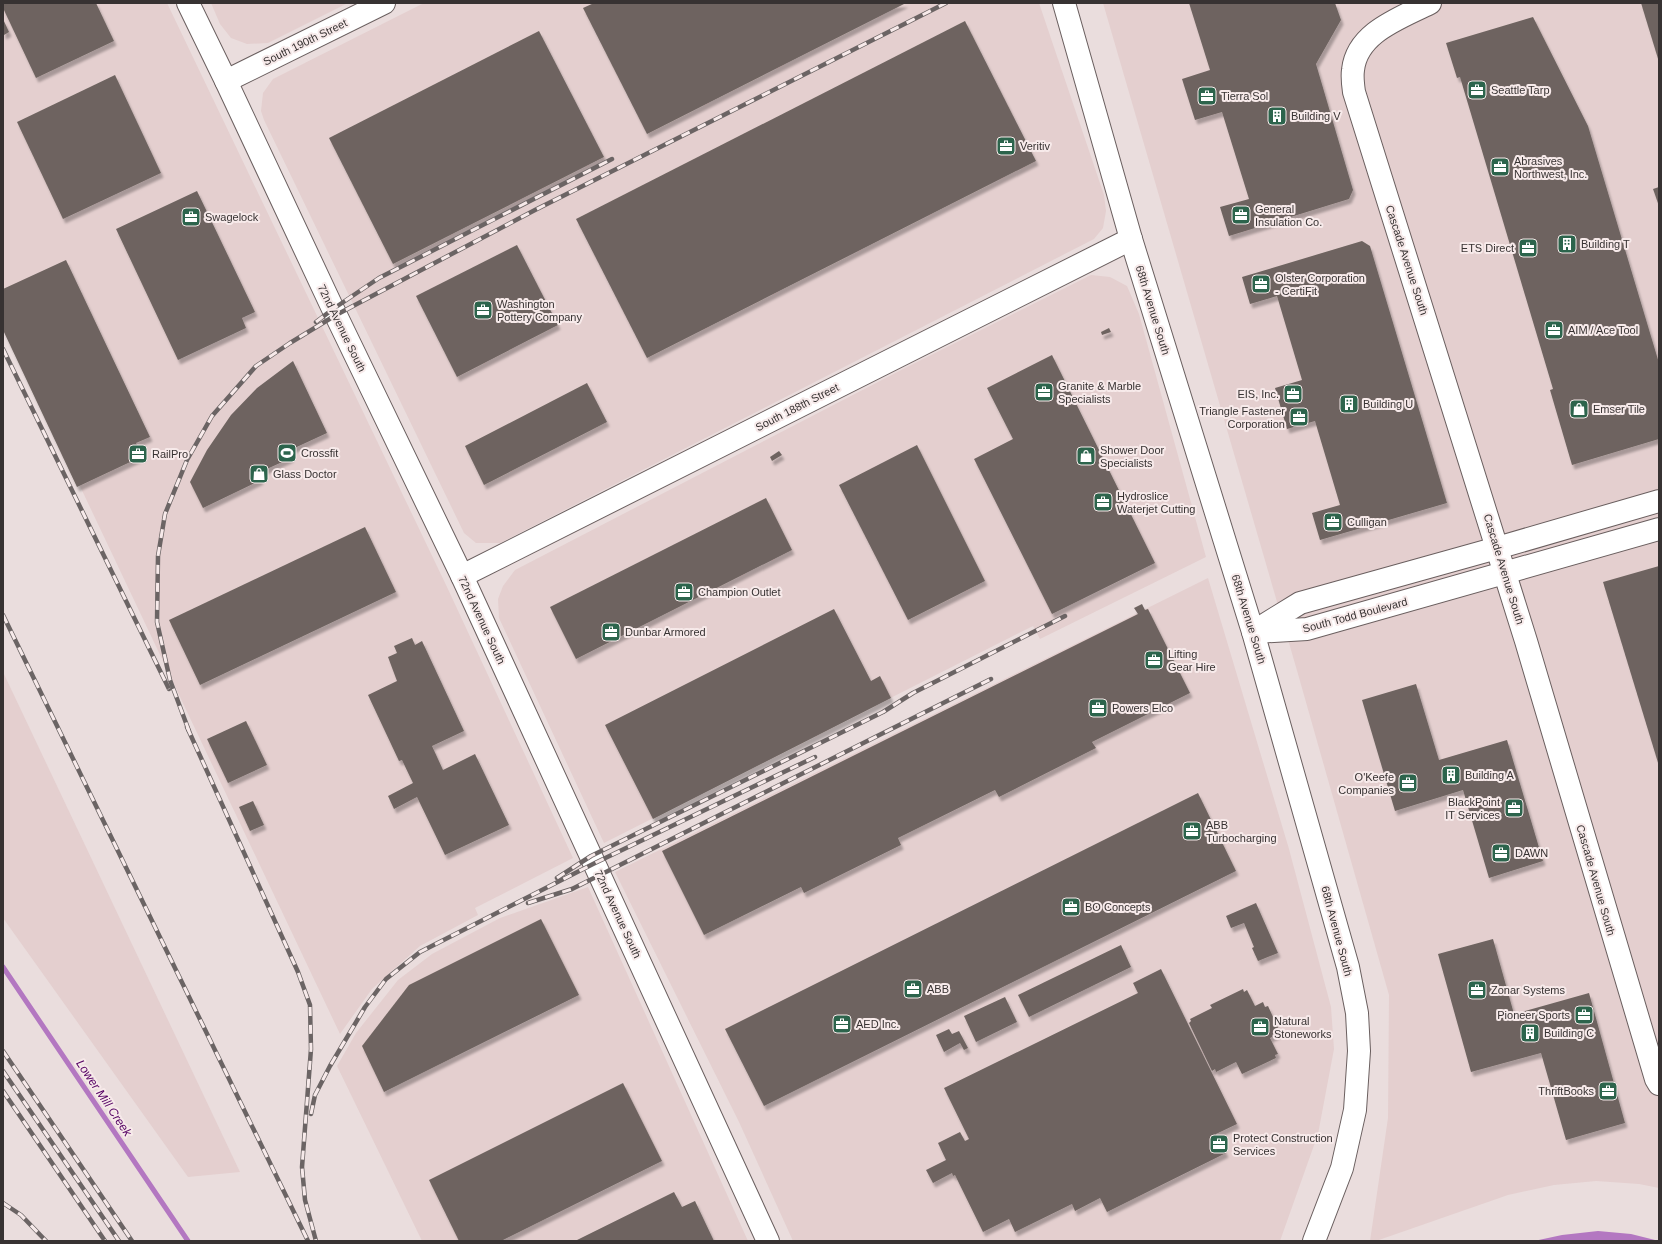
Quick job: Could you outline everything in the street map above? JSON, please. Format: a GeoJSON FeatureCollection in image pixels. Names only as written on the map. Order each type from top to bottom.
{"type":"FeatureCollection","features":[{"type":"Feature","properties":{"kind":"street","name":"72nd Avenue South"},"geometry":{"type":"LineString","coordinates":[[188,3],[462,576],[768,1241]]}},
{"type":"Feature","properties":{"kind":"street","name":"South 190th Street"},"geometry":{"type":"LineString","coordinates":[[226,81],[384,3]]}},
{"type":"Feature","properties":{"kind":"street","name":"68th Avenue South"},"geometry":{"type":"LineString","coordinates":[[1064,3],[1131,239],[1253,632],[1348,967],[1357,1013],[1359,1051],[1355,1110],[1342,1168],[1314,1241]]}},
{"type":"Feature","properties":{"kind":"street","name":"Cascade Avenue South"},"geometry":{"type":"LineString","coordinates":[[1430,3],[1385,26],[1369,37],[1357,54],[1353,71],[1354,92],[1505,574],[1656,1079],[1659,1084]]}},
{"type":"Feature","properties":{"kind":"street","name":"South 188th Street"},"geometry":{"type":"LineString","coordinates":[[462,576],[1131,239]]}},
{"type":"Feature","properties":{"kind":"street"},"geometry":{"type":"LineString","coordinates":[[1253,632],[1300,603],[1659,501]]}},
{"type":"Feature","properties":{"kind":"street","name":"South Todd Boulevard"},"geometry":{"type":"LineString","coordinates":[[1253,632],[1307,629],[1505,574],[1659,529]]}},
{"type":"Feature","properties":{"kind":"shaded area"},"geometry":{"type":"Polygon","coordinates":[[[3,3],[167,3],[447,587],[573,858],[475,908],[478,915],[420,946],[372,989],[340,1034],[3,324],[3,3]]]}},
{"type":"Feature","properties":{"kind":"shaded area"},"geometry":{"type":"Polygon","coordinates":[[[211,3],[348,3],[268,43],[247,44],[231,38],[220,24],[211,3]]]}},
{"type":"Feature","properties":{"kind":"shaded area"},"geometry":{"type":"Polygon","coordinates":[[[424,3],[1039,3],[1104,195],[1106,211],[1103,228],[1094,239],[500,543],[476,543],[464,533],[261,111],[263,93],[273,79],[424,3]]]}},
{"type":"Feature","properties":{"kind":"shaded area"},"geometry":{"type":"Polygon","coordinates":[[[1103,3],[1659,3],[1659,1188],[1639,1184],[1596,1181],[1554,1185],[1508,1195],[1376,1241],[1370,1241],[1388,1118],[1389,995],[1298,674],[1103,3]]]}},
{"type":"Feature","properties":{"kind":"shaded area"},"geometry":{"type":"Polygon","coordinates":[[[1091,275],[1110,277],[1127,286],[1139,314],[1206,557],[1040,639],[1033,626],[604,843],[499,618],[498,599],[503,586],[515,570],[905,368],[1091,275]]]}},
{"type":"Feature","properties":{"kind":"shaded area"},"geometry":{"type":"Polygon","coordinates":[[[1208,578],[1289,849],[1331,1007],[1334,1049],[1318,1134],[1280,1241],[793,1241],[739,1122],[615,872],[1208,578]]]}},
{"type":"Feature","properties":{"kind":"shaded area"},"geometry":{"type":"Polygon","coordinates":[[[3,672],[240,1172],[188,1177],[3,918],[3,672]]]}},
{"type":"Feature","properties":{"kind":"shaded area"},"geometry":{"type":"Polygon","coordinates":[[[588,887],[748,1241],[422,1241],[337,1066],[356,1033],[398,980],[432,954],[500,918],[588,887]]]}},
{"type":"Feature","properties":{"kind":"shaded area"},"geometry":{"type":"Polygon","coordinates":[[[1598,1231],[1631,1234],[1659,1241],[1534,1241],[1562,1235],[1598,1231]]]}},
{"type":"Feature","properties":{"kind":"building"},"geometry":{"type":"Polygon","coordinates":[[[3,3],[96,3],[114,41],[36,78],[3,8],[3,3]]]}},
{"type":"Feature","properties":{"kind":"building"},"geometry":{"type":"Polygon","coordinates":[[[594,3],[906,3],[647,134],[583,8],[594,3]]]}},
{"type":"Feature","properties":{"kind":"building","name":"Building V"},"geometry":{"type":"Polygon","coordinates":[[[1189,3],[1335,3],[1341,20],[1316,64],[1353,190],[1349,199],[1229,236],[1220,207],[1249,199],[1222,112],[1195,120],[1182,79],[1210,70],[1189,3]]]}},
{"type":"Feature","properties":{"kind":"building"},"geometry":{"type":"Polygon","coordinates":[[[1641,3],[1659,3],[1659,62],[1641,3]]]}},
{"type":"Feature","properties":{"kind":"building","name":"Building T"},"geometry":{"type":"Polygon","coordinates":[[[1533,17],[1588,126],[1659,363],[1659,439],[1572,465],[1550,390],[1553,389],[1460,77],[1457,78],[1446,43],[1533,17]]]}},
{"type":"Feature","properties":{"kind":"building"},"geometry":{"type":"Polygon","coordinates":[[[3,19],[9,32],[4,35],[3,33],[3,19]]]}},
{"type":"Feature","properties":{"kind":"building"},"geometry":{"type":"Polygon","coordinates":[[[965,21],[1036,161],[647,358],[576,219],[965,21]]]}},
{"type":"Feature","properties":{"kind":"building"},"geometry":{"type":"Polygon","coordinates":[[[539,31],[604,157],[393,264],[329,138],[539,31]]]}},
{"type":"Feature","properties":{"kind":"building"},"geometry":{"type":"Polygon","coordinates":[[[115,75],[161,173],[63,219],[17,122],[115,75]]]}},
{"type":"Feature","properties":{"kind":"building"},"geometry":{"type":"Polygon","coordinates":[[[1659,187],[1659,206],[1653,189],[1659,187]]]}},
{"type":"Feature","properties":{"kind":"building"},"geometry":{"type":"Polygon","coordinates":[[[197,191],[255,312],[242,318],[246,328],[178,360],[116,229],[197,191]]]}},
{"type":"Feature","properties":{"kind":"building","name":"Building U"},"geometry":{"type":"Polygon","coordinates":[[[1362,241],[1370,246],[1447,503],[1320,540],[1312,513],[1340,505],[1315,421],[1287,429],[1275,388],[1302,380],[1277,296],[1250,304],[1242,277],[1362,241]]]}},
{"type":"Feature","properties":{"kind":"building"},"geometry":{"type":"Polygon","coordinates":[[[517,245],[558,325],[457,377],[416,296],[517,245]]]}},
{"type":"Feature","properties":{"kind":"building"},"geometry":{"type":"Polygon","coordinates":[[[66,260],[150,437],[136,443],[143,456],[77,487],[3,330],[3,289],[66,260]]]}},
{"type":"Feature","properties":{"kind":"building"},"geometry":{"type":"Polygon","coordinates":[[[1109,328],[1111,332],[1102,335],[1101,332],[1109,328]]]}},
{"type":"Feature","properties":{"kind":"building"},"geometry":{"type":"Polygon","coordinates":[[[1052,355],[1155,563],[1052,614],[974,459],[1013,439],[987,388],[1052,355]]]}},
{"type":"Feature","properties":{"kind":"building"},"geometry":{"type":"Polygon","coordinates":[[[293,361],[327,433],[288,451],[291,458],[258,473],[261,480],[203,508],[190,482],[207,450],[231,415],[257,388],[293,361]]]}},
{"type":"Feature","properties":{"kind":"building"},"geometry":{"type":"Polygon","coordinates":[[[587,383],[607,422],[484,485],[465,446],[587,383]]]}},
{"type":"Feature","properties":{"kind":"building"},"geometry":{"type":"Polygon","coordinates":[[[917,445],[985,581],[908,620],[839,485],[917,445]]]}},
{"type":"Feature","properties":{"kind":"building"},"geometry":{"type":"Polygon","coordinates":[[[779,451],[782,455],[772,461],[770,457],[779,451]]]}},
{"type":"Feature","properties":{"kind":"building"},"geometry":{"type":"Polygon","coordinates":[[[766,498],[792,550],[576,659],[550,607],[766,498]]]}},
{"type":"Feature","properties":{"kind":"building"},"geometry":{"type":"Polygon","coordinates":[[[365,527],[396,592],[200,685],[169,620],[365,527]]]}},
{"type":"Feature","properties":{"kind":"building"},"geometry":{"type":"Polygon","coordinates":[[[1659,566],[1659,766],[1603,582],[1659,566]]]}},
{"type":"Feature","properties":{"kind":"building"},"geometry":{"type":"Polygon","coordinates":[[[1142,604],[1145,610],[1148,609],[1190,693],[1092,742],[1096,748],[999,797],[995,790],[898,838],[901,845],[804,893],[801,887],[704,935],[662,851],[1138,614],[1134,608],[1142,604]]]}},
{"type":"Feature","properties":{"kind":"building"},"geometry":{"type":"Polygon","coordinates":[[[834,609],[871,681],[880,676],[891,698],[653,819],[605,725],[834,609]]]}},
{"type":"Feature","properties":{"kind":"building"},"geometry":{"type":"Polygon","coordinates":[[[412,638],[415,645],[422,641],[464,731],[432,746],[443,770],[475,754],[509,825],[445,855],[417,797],[394,809],[388,796],[413,783],[402,760],[399,761],[368,695],[397,681],[388,657],[397,653],[394,646],[412,638]]]}},
{"type":"Feature","properties":{"kind":"building","name":"Building A"},"geometry":{"type":"Polygon","coordinates":[[[1416,684],[1439,760],[1507,740],[1543,861],[1489,878],[1463,790],[1395,811],[1362,700],[1416,684]]]}},
{"type":"Feature","properties":{"kind":"building"},"geometry":{"type":"Polygon","coordinates":[[[246,721],[267,765],[228,783],[207,739],[246,721]]]}},
{"type":"Feature","properties":{"kind":"building"},"geometry":{"type":"Polygon","coordinates":[[[1198,793],[1236,871],[764,1106],[725,1029],[1198,793]]]}},
{"type":"Feature","properties":{"kind":"building"},"geometry":{"type":"Polygon","coordinates":[[[253,801],[264,825],[250,831],[239,807],[253,801]]]}},
{"type":"Feature","properties":{"kind":"building"},"geometry":{"type":"Polygon","coordinates":[[[1256,903],[1278,953],[1258,961],[1244,923],[1231,928],[1226,916],[1256,903]]]}},
{"type":"Feature","properties":{"kind":"building"},"geometry":{"type":"Polygon","coordinates":[[[541,919],[579,995],[384,1092],[362,1046],[409,985],[541,919]]]}},
{"type":"Feature","properties":{"kind":"building","name":"Building C"},"geometry":{"type":"Polygon","coordinates":[[[1493,939],[1514,1014],[1589,993],[1625,1123],[1566,1140],[1541,1053],[1471,1072],[1438,954],[1493,939]]]}},
{"type":"Feature","properties":{"kind":"building"},"geometry":{"type":"Polygon","coordinates":[[[1121,945],[1131,967],[1029,1017],[1018,995],[1121,945]]]}},
{"type":"Feature","properties":{"kind":"building"},"geometry":{"type":"Polygon","coordinates":[[[1161,969],[1237,1124],[1216,1134],[1226,1153],[1107,1212],[1100,1198],[1075,1211],[1072,1204],[1015,1232],[1009,1219],[983,1232],[955,1175],[953,1176],[952,1173],[933,1183],[926,1170],[946,1160],[938,1143],[960,1132],[965,1141],[969,1139],[944,1088],[1138,993],[1133,983],[1161,969]]]}},
{"type":"Feature","properties":{"kind":"building"},"geometry":{"type":"Polygon","coordinates":[[[1243,989],[1244,992],[1247,990],[1255,1006],[1263,1002],[1265,1007],[1268,1006],[1278,1028],[1275,1029],[1278,1034],[1270,1038],[1278,1054],[1275,1055],[1276,1058],[1242,1074],[1236,1062],[1216,1072],[1215,1069],[1212,1071],[1189,1023],[1191,1021],[1190,1019],[1212,1008],[1210,1005],[1243,989]]]}},
{"type":"Feature","properties":{"kind":"building"},"geometry":{"type":"Polygon","coordinates":[[[1005,997],[1017,1022],[976,1042],[964,1016],[1005,997]]]}},
{"type":"Feature","properties":{"kind":"building"},"geometry":{"type":"Polygon","coordinates":[[[949,1029],[952,1034],[959,1031],[968,1048],[964,1050],[960,1043],[944,1052],[936,1035],[949,1029]]]}},
{"type":"Feature","properties":{"kind":"building"},"geometry":{"type":"Polygon","coordinates":[[[623,1083],[662,1161],[501,1241],[459,1241],[429,1180],[623,1083]]]}},
{"type":"Feature","properties":{"kind":"building"},"geometry":{"type":"Polygon","coordinates":[[[674,1192],[682,1207],[695,1201],[714,1241],[575,1241],[674,1192]]]}},
{"type":"Feature","properties":{"kind":"waterway","name":"Lower Mill Creek"},"geometry":{"type":"LineString","coordinates":[[3,967],[188,1241]]}},
{"type":"Feature","properties":{"kind":"railway"},"geometry":{"type":"LineString","coordinates":[[189,731],[170,680],[157,622],[158,556],[165,514],[187,460],[212,416],[256,366],[336,315],[535,210],[946,3]]}},
{"type":"Feature","properties":{"kind":"railway"},"geometry":{"type":"LineString","coordinates":[[316,322],[379,278],[612,159]]}},
{"type":"Feature","properties":{"kind":"railway"},"geometry":{"type":"LineString","coordinates":[[3,349],[169,689]]}},
{"type":"Feature","properties":{"kind":"railway"},"geometry":{"type":"LineString","coordinates":[[3,615],[308,1241]]}},
{"type":"Feature","properties":{"kind":"railway"},"geometry":{"type":"LineString","coordinates":[[557,878],[591,856],[883,712],[913,693],[1065,616]]}},
{"type":"Feature","properties":{"kind":"railway"},"geometry":{"type":"LineString","coordinates":[[528,903],[572,889],[991,679]]}},
{"type":"Feature","properties":{"kind":"railway"},"geometry":{"type":"LineString","coordinates":[[187,727],[298,972],[310,1005],[311,1049],[302,1167],[305,1200],[316,1241]]}},
{"type":"Feature","properties":{"kind":"railway"},"geometry":{"type":"LineString","coordinates":[[311,1114],[315,1095],[330,1066],[365,1007],[386,979],[420,952],[595,863],[815,757]]}},
{"type":"Feature","properties":{"kind":"railway"},"geometry":{"type":"LineString","coordinates":[[3,1051],[132,1241]]}},
{"type":"Feature","properties":{"kind":"railway"},"geometry":{"type":"LineString","coordinates":[[3,1071],[119,1241]]}},
{"type":"Feature","properties":{"kind":"railway"},"geometry":{"type":"LineString","coordinates":[[3,1091],[105,1241]]}},
{"type":"Feature","properties":{"kind":"railway"},"geometry":{"type":"LineString","coordinates":[[3,1203],[21,1215],[46,1241]]}},
{"type":"Feature","properties":{"kind":"place","name":"Seattle Tarp"},"geometry":{"type":"Point","coordinates":[1477,90]}},
{"type":"Feature","properties":{"kind":"place","name":"Tierra Sol"},"geometry":{"type":"Point","coordinates":[1207,96]}},
{"type":"Feature","properties":{"kind":"place","name":"Building V"},"geometry":{"type":"Point","coordinates":[1277,116]}},
{"type":"Feature","properties":{"kind":"place","name":"Veritiv"},"geometry":{"type":"Point","coordinates":[1006,146]}},
{"type":"Feature","properties":{"kind":"place","name":"Abrasives Northwest, Inc."},"geometry":{"type":"Point","coordinates":[1500,167]}},
{"type":"Feature","properties":{"kind":"place","name":"General Insulation Co."},"geometry":{"type":"Point","coordinates":[1241,215]}},
{"type":"Feature","properties":{"kind":"place","name":"Swagelock"},"geometry":{"type":"Point","coordinates":[191,217]}},
{"type":"Feature","properties":{"kind":"place","name":"Building T"},"geometry":{"type":"Point","coordinates":[1567,244]}},
{"type":"Feature","properties":{"kind":"place","name":"ETS Direct"},"geometry":{"type":"Point","coordinates":[1528,248]}},
{"type":"Feature","properties":{"kind":"place","name":"Olster Corporation - CertiFit"},"geometry":{"type":"Point","coordinates":[1261,284]}},
{"type":"Feature","properties":{"kind":"place","name":"Washington Pottery Company"},"geometry":{"type":"Point","coordinates":[483,310]}},
{"type":"Feature","properties":{"kind":"place","name":"AIM / Ace Tool"},"geometry":{"type":"Point","coordinates":[1554,330]}},
{"type":"Feature","properties":{"kind":"place","name":"Granite & Marble Specialists"},"geometry":{"type":"Point","coordinates":[1044,392]}},
{"type":"Feature","properties":{"kind":"place","name":"EIS, Inc."},"geometry":{"type":"Point","coordinates":[1293,394]}},
{"type":"Feature","properties":{"kind":"place","name":"Building U"},"geometry":{"type":"Point","coordinates":[1349,404]}},
{"type":"Feature","properties":{"kind":"place","name":"Emser Tile"},"geometry":{"type":"Point","coordinates":[1579,409]}},
{"type":"Feature","properties":{"kind":"place","name":"Triangle Fastener Corporation"},"geometry":{"type":"Point","coordinates":[1299,417]}},
{"type":"Feature","properties":{"kind":"place","name":"Crossfit"},"geometry":{"type":"Point","coordinates":[287,453]}},
{"type":"Feature","properties":{"kind":"place","name":"RailPro"},"geometry":{"type":"Point","coordinates":[138,454]}},
{"type":"Feature","properties":{"kind":"place","name":"Shower Door Specialists"},"geometry":{"type":"Point","coordinates":[1086,456]}},
{"type":"Feature","properties":{"kind":"place","name":"Glass Doctor"},"geometry":{"type":"Point","coordinates":[259,474]}},
{"type":"Feature","properties":{"kind":"place","name":"Hydroslice Waterjet Cutting"},"geometry":{"type":"Point","coordinates":[1103,502]}},
{"type":"Feature","properties":{"kind":"place","name":"Culligan"},"geometry":{"type":"Point","coordinates":[1333,522]}},
{"type":"Feature","properties":{"kind":"place","name":"Champion Outlet"},"geometry":{"type":"Point","coordinates":[684,592]}},
{"type":"Feature","properties":{"kind":"place","name":"Dunbar Armored"},"geometry":{"type":"Point","coordinates":[611,632]}},
{"type":"Feature","properties":{"kind":"place","name":"Lifting Gear Hire"},"geometry":{"type":"Point","coordinates":[1154,660]}},
{"type":"Feature","properties":{"kind":"place","name":"Powers Elco"},"geometry":{"type":"Point","coordinates":[1098,708]}},
{"type":"Feature","properties":{"kind":"place","name":"Building A"},"geometry":{"type":"Point","coordinates":[1451,775]}},
{"type":"Feature","properties":{"kind":"place","name":"O'Keefe Companies"},"geometry":{"type":"Point","coordinates":[1408,783]}},
{"type":"Feature","properties":{"kind":"place","name":"BlackPoint IT Services"},"geometry":{"type":"Point","coordinates":[1514,808]}},
{"type":"Feature","properties":{"kind":"place","name":"ABB Turbocharging"},"geometry":{"type":"Point","coordinates":[1192,831]}},
{"type":"Feature","properties":{"kind":"place","name":"DAWN"},"geometry":{"type":"Point","coordinates":[1501,853]}},
{"type":"Feature","properties":{"kind":"place","name":"BO Concepts"},"geometry":{"type":"Point","coordinates":[1071,907]}},
{"type":"Feature","properties":{"kind":"place","name":"ABB"},"geometry":{"type":"Point","coordinates":[913,989]}},
{"type":"Feature","properties":{"kind":"place","name":"Zonar Systems"},"geometry":{"type":"Point","coordinates":[1477,990]}},
{"type":"Feature","properties":{"kind":"place","name":"Pioneer Sports"},"geometry":{"type":"Point","coordinates":[1584,1015]}},
{"type":"Feature","properties":{"kind":"place","name":"AED Inc."},"geometry":{"type":"Point","coordinates":[842,1024]}},
{"type":"Feature","properties":{"kind":"place","name":"Natural Stoneworks"},"geometry":{"type":"Point","coordinates":[1260,1027]}},
{"type":"Feature","properties":{"kind":"place","name":"Building C"},"geometry":{"type":"Point","coordinates":[1530,1033]}},
{"type":"Feature","properties":{"kind":"place","name":"ThriftBooks"},"geometry":{"type":"Point","coordinates":[1608,1091]}},
{"type":"Feature","properties":{"kind":"place","name":"Protect Construction Services"},"geometry":{"type":"Point","coordinates":[1219,1144]}}]}
